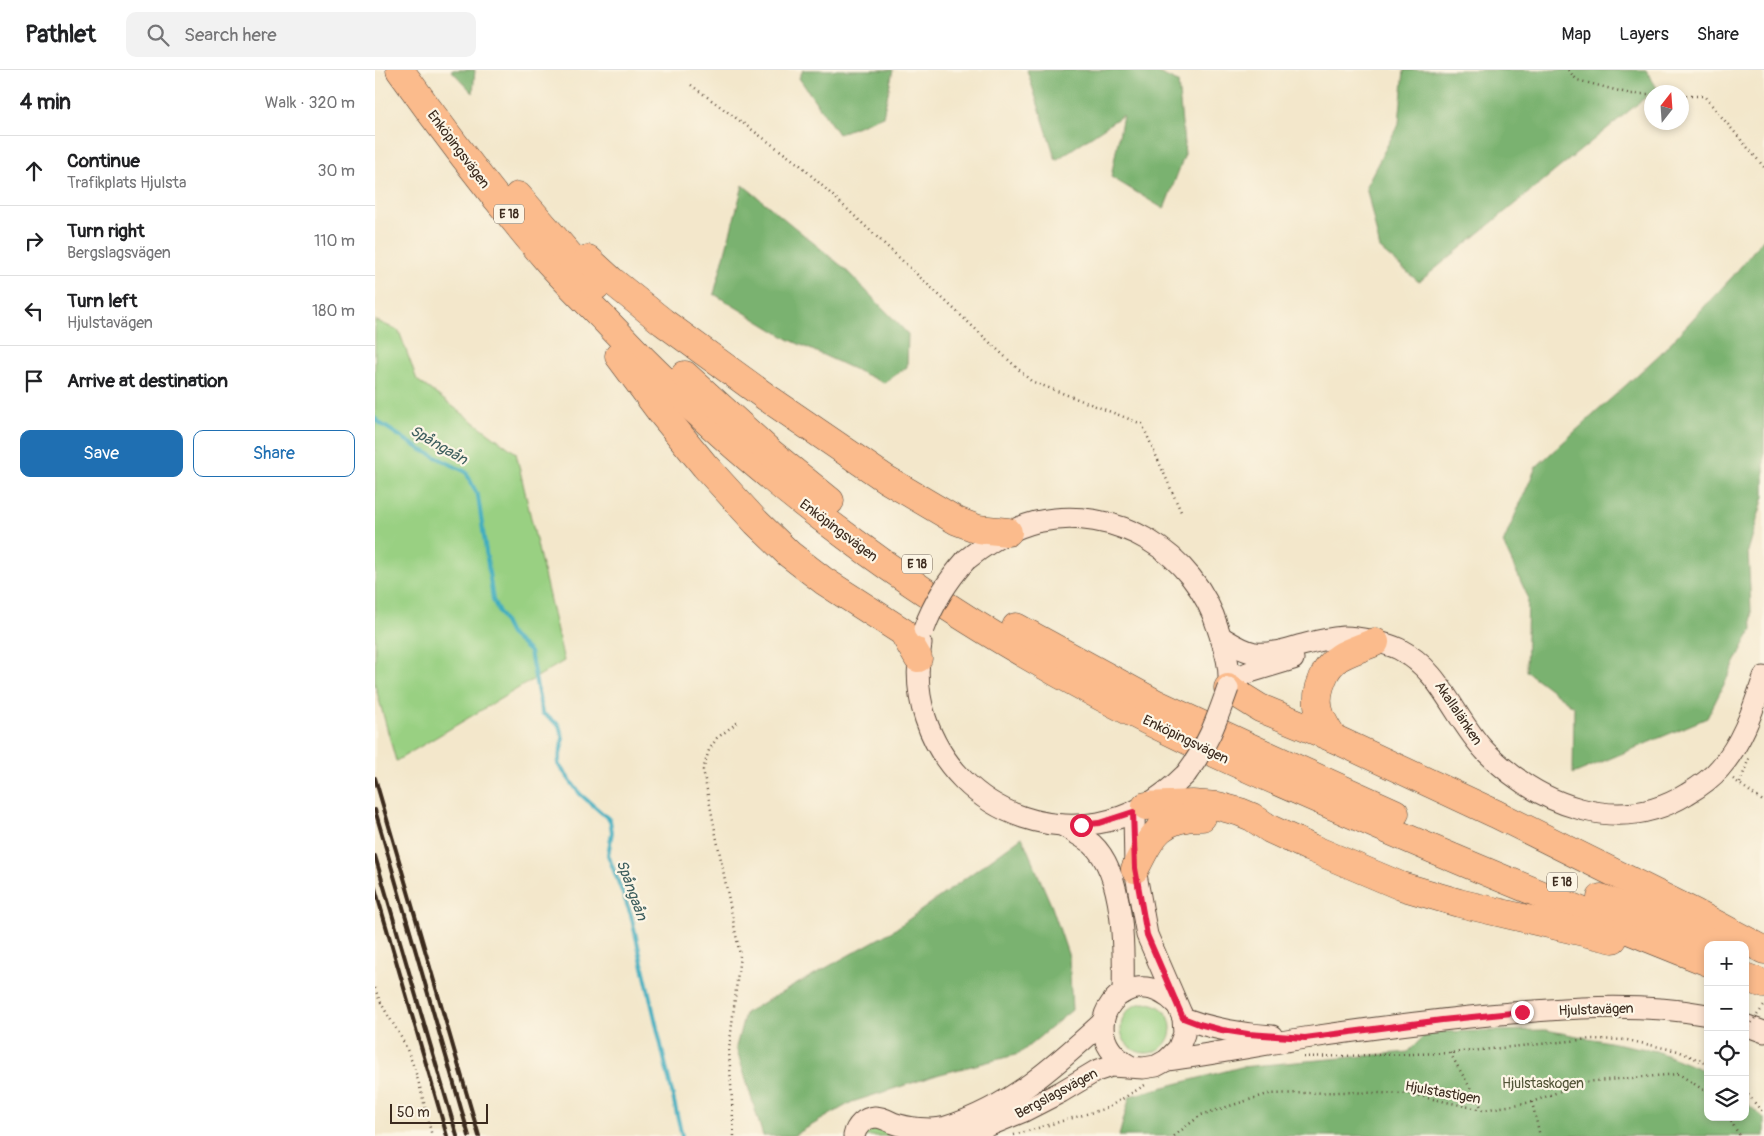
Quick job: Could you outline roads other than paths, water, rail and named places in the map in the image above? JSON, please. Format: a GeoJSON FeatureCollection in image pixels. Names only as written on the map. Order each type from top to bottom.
{"type":"FeatureCollection","features":[{"type":"Feature","properties":{"kind":"highway","name":"Enköpingsvägen"},"geometry":{"type":"LineString","coordinates":[[400,70],[499,202],[552,265],[650,367],[715,430],[786,490],[847,537],[946,606],[1038,662],[1120,707],[1195,744],[1403,826]]}},
{"type":"Feature","properties":{"kind":"highway","name":"Enköpingsvägen"},"geometry":{"type":"LineString","coordinates":[[423,70],[513,190],[615,308],[771,453],[836,505],[902,554],[1028,635],[1157,704],[1260,752],[1403,826]]}},
{"type":"Feature","properties":{"kind":"highway"},"geometry":{"type":"LineString","coordinates":[[513,190],[633,299],[766,397],[887,479],[939,511],[957,521],[978,529],[1008,532]]}},
{"type":"Feature","properties":{"kind":"highway"},"geometry":{"type":"LineString","coordinates":[[552,265],[660,411],[705,466],[756,522],[789,554],[824,581],[903,632],[918,658]]}},
{"type":"Feature","properties":{"kind":"highway"},"geometry":{"type":"LineString","coordinates":[[1333,738],[1322,721],[1317,705],[1318,688],[1326,670],[1339,657],[1375,642]]}},
{"type":"Feature","properties":{"kind":"highway"},"geometry":{"type":"LineString","coordinates":[[1229,685],[1260,708],[1333,738],[1504,819],[1695,913],[1764,950]]}},
{"type":"Feature","properties":{"kind":"highway"},"geometry":{"type":"LineString","coordinates":[[1140,809],[1192,804],[1218,806],[1246,815],[1270,829],[1357,869],[1401,886],[1459,902],[1704,954]]}},
{"type":"Feature","properties":{"kind":"highway"},"geometry":{"type":"LineString","coordinates":[[1135,868],[1147,843],[1171,821],[1181,818],[1216,817],[1270,829]]}},
{"type":"Feature","properties":{"kind":"highway","name":"E 18"},"geometry":{"type":"LineString","coordinates":[[1403,826],[1704,953]]}},
{"type":"Feature","properties":{"kind":"highway"},"geometry":{"type":"LineString","coordinates":[[1749,957],[1764,963]]}},
{"type":"Feature","properties":{"kind":"highway"},"geometry":{"type":"LineString","coordinates":[[1749,978],[1764,984]]}},
{"type":"Feature","properties":{"kind":"main road"},"geometry":{"type":"LineString","coordinates":[[1065,518],[1117,526],[1142,536],[1165,550],[1191,576],[1207,600],[1215,618],[1225,651],[1229,685],[1213,731],[1201,753],[1186,774],[1174,786],[1140,809],[1099,823],[1062,825],[1028,819],[1006,811],[982,797],[963,781],[933,740],[924,716],[919,691],[918,658],[924,629],[931,610],[952,575],[966,560],[986,544],[1008,532],[1036,522],[1065,518]]}},
{"type":"Feature","properties":{"kind":"main road","name":"Akallalänken"},"geometry":{"type":"LineString","coordinates":[[1221,637],[1239,648],[1254,652],[1273,653],[1313,642],[1345,637],[1397,648],[1417,659],[1436,679],[1470,733],[1497,762],[1521,782],[1561,803],[1582,810],[1604,814],[1627,814],[1657,809],[1680,799],[1705,782],[1719,770],[1741,736],[1764,677]]}},
{"type":"Feature","properties":{"kind":"main road","name":"Akallalänken"},"geometry":{"type":"LineString","coordinates":[[1229,685],[1250,672],[1311,653],[1342,646],[1375,642]]}},
{"type":"Feature","properties":{"kind":"main road"},"geometry":{"type":"LineString","coordinates":[[1140,809],[1135,868],[1147,935],[1180,1012],[1183,1034],[1178,1049],[1167,1060]]}},
{"type":"Feature","properties":{"kind":"main road"},"geometry":{"type":"LineString","coordinates":[[1062,825],[1092,845],[1102,857],[1112,879],[1119,903],[1124,962],[1123,992],[1137,988],[1153,988],[1167,994],[1180,1012]]}},
{"type":"Feature","properties":{"kind":"main road","name":"Bergslagsvägen"},"geometry":{"type":"LineString","coordinates":[[854,1136],[859,1125],[875,1117],[885,1118],[897,1130],[944,1127],[986,1110],[1016,1094],[1050,1070],[1103,1022],[1113,1000],[1123,992]]}},
{"type":"Feature","properties":{"kind":"main road","name":"Hjulstavägen"},"geometry":{"type":"LineString","coordinates":[[1167,1060],[1301,1047],[1451,1019],[1522,1012],[1592,1008],[1675,1009],[1704,1014]]}},
{"type":"Feature","properties":{"kind":"main road","name":"Hjulstavägen"},"geometry":{"type":"LineString","coordinates":[[1180,1012],[1199,1024],[1301,1047]]}},
{"type":"Feature","properties":{"kind":"main road"},"geometry":{"type":"LineString","coordinates":[[1103,1022],[1104,1036],[1109,1049],[1118,1060],[1130,1066]]}},
{"type":"Feature","properties":{"kind":"main road"},"geometry":{"type":"LineString","coordinates":[[1749,1026],[1764,1032]]}},
{"type":"Feature","properties":{"kind":"main road","name":"Bergslagsvägen"},"geometry":{"type":"LineString","coordinates":[[955,1136],[973,1132],[1024,1111],[1096,1071],[1111,1066],[1143,1068],[1156,1066],[1167,1060]]}},
{"type":"Feature","properties":{"kind":"waterway","name":"Spångaån"},"geometry":{"type":"LineString","coordinates":[[375,418],[378,422],[420,449],[466,472],[478,496],[493,600],[510,634],[530,652],[542,713],[559,725],[563,739],[558,764],[580,794],[610,820],[612,832],[608,855],[631,915],[682,1136]]}},
{"type":"Feature","properties":{"kind":"railway"},"geometry":{"type":"LineString","coordinates":[[375,778],[479,1136]]}},
{"type":"Feature","properties":{"kind":"railway"},"geometry":{"type":"LineString","coordinates":[[375,810],[469,1136]]}},
{"type":"Feature","properties":{"kind":"railway"},"geometry":{"type":"LineString","coordinates":[[375,856],[457,1136]]}},
{"type":"Feature","properties":{"kind":"railway"},"geometry":{"type":"LineString","coordinates":[[375,888],[447,1136]]}},
{"type":"Feature","properties":{"kind":"park label","name":"Hjulstaskogen"},"geometry":{"type":"Point","coordinates":[1543,1083]}}]}
